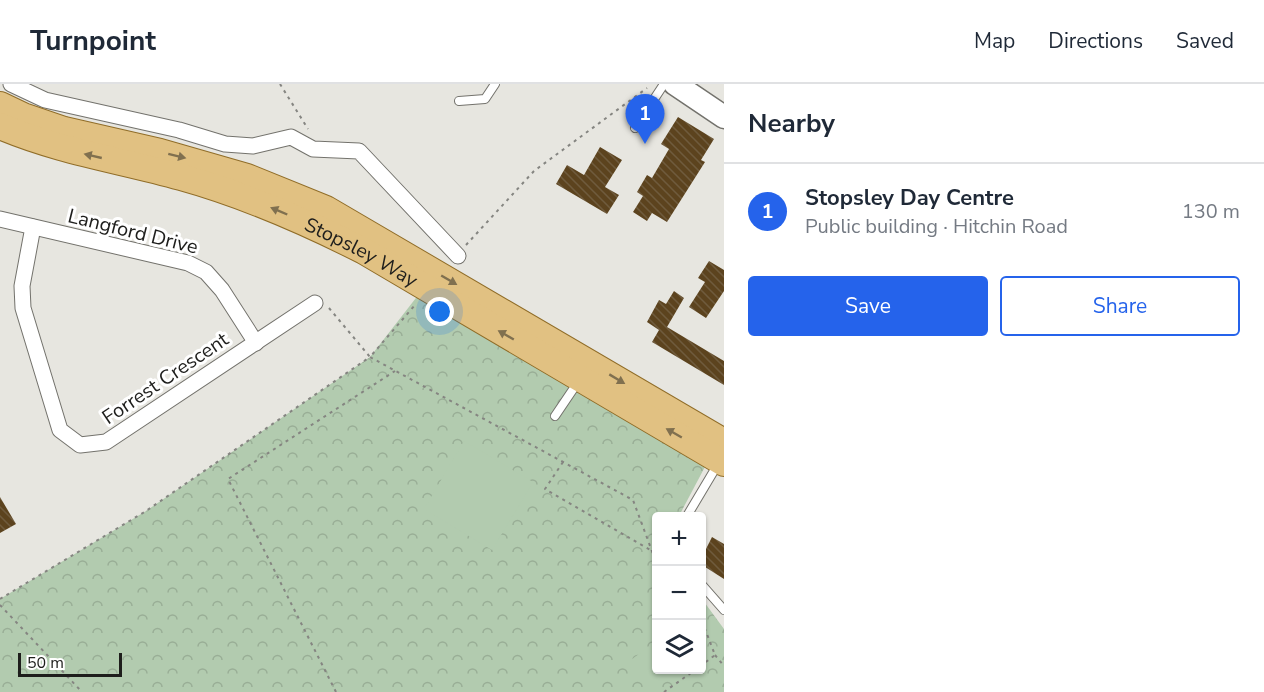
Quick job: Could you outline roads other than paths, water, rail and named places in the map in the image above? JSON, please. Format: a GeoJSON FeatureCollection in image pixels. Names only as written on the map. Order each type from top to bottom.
{"type":"FeatureCollection","features":[{"type":"Feature","properties":{"kind":"main road","name":"Stopsley Way"},"geometry":{"type":"LineString","coordinates":[[0,105],[63,130],[160,152],[247,177],[326,209],[723,455]]}},
{"type":"Feature","properties":{"kind":"main road","name":"Stopsley Way"},"geometry":{"type":"LineString","coordinates":[[0,126],[23,136],[75,152],[180,177],[245,196],[313,225],[364,251],[581,379],[723,455]]}},
{"type":"Feature","properties":{"kind":"street"},"geometry":{"type":"LineString","coordinates":[[11,84],[45,100],[179,130],[225,144],[253,146],[291,137],[314,149],[359,152],[458,256]]}},
{"type":"Feature","properties":{"kind":"street"},"geometry":{"type":"LineString","coordinates":[[675,84],[724,117]]}},
{"type":"Feature","properties":{"kind":"street","name":"Langford Drive"},"geometry":{"type":"LineString","coordinates":[[0,219],[188,263],[206,272],[222,290],[256,343]]}},
{"type":"Feature","properties":{"kind":"street","name":"Forrest Crescent"},"geometry":{"type":"LineString","coordinates":[[33,227],[22,286],[23,308],[60,430],[80,445],[106,442],[315,303]]}},
{"type":"Feature","properties":{"kind":"lane"},"geometry":{"type":"LineString","coordinates":[[459,101],[485,99],[495,84]]}},
{"type":"Feature","properties":{"kind":"lane"},"geometry":{"type":"LineString","coordinates":[[635,128],[664,84]]}},
{"type":"Feature","properties":{"kind":"lane"},"geometry":{"type":"LineString","coordinates":[[555,416],[581,379]]}},
{"type":"Feature","properties":{"kind":"lane"},"geometry":{"type":"LineString","coordinates":[[689,512],[723,455]]}},
{"type":"Feature","properties":{"kind":"lane"},"geometry":{"type":"LineString","coordinates":[[706,590],[724,610]]}},
{"type":"Feature","properties":{"kind":"place","name":"Stopsley Day Centre"},"geometry":{"type":"Point","coordinates":[645,144]}}]}
